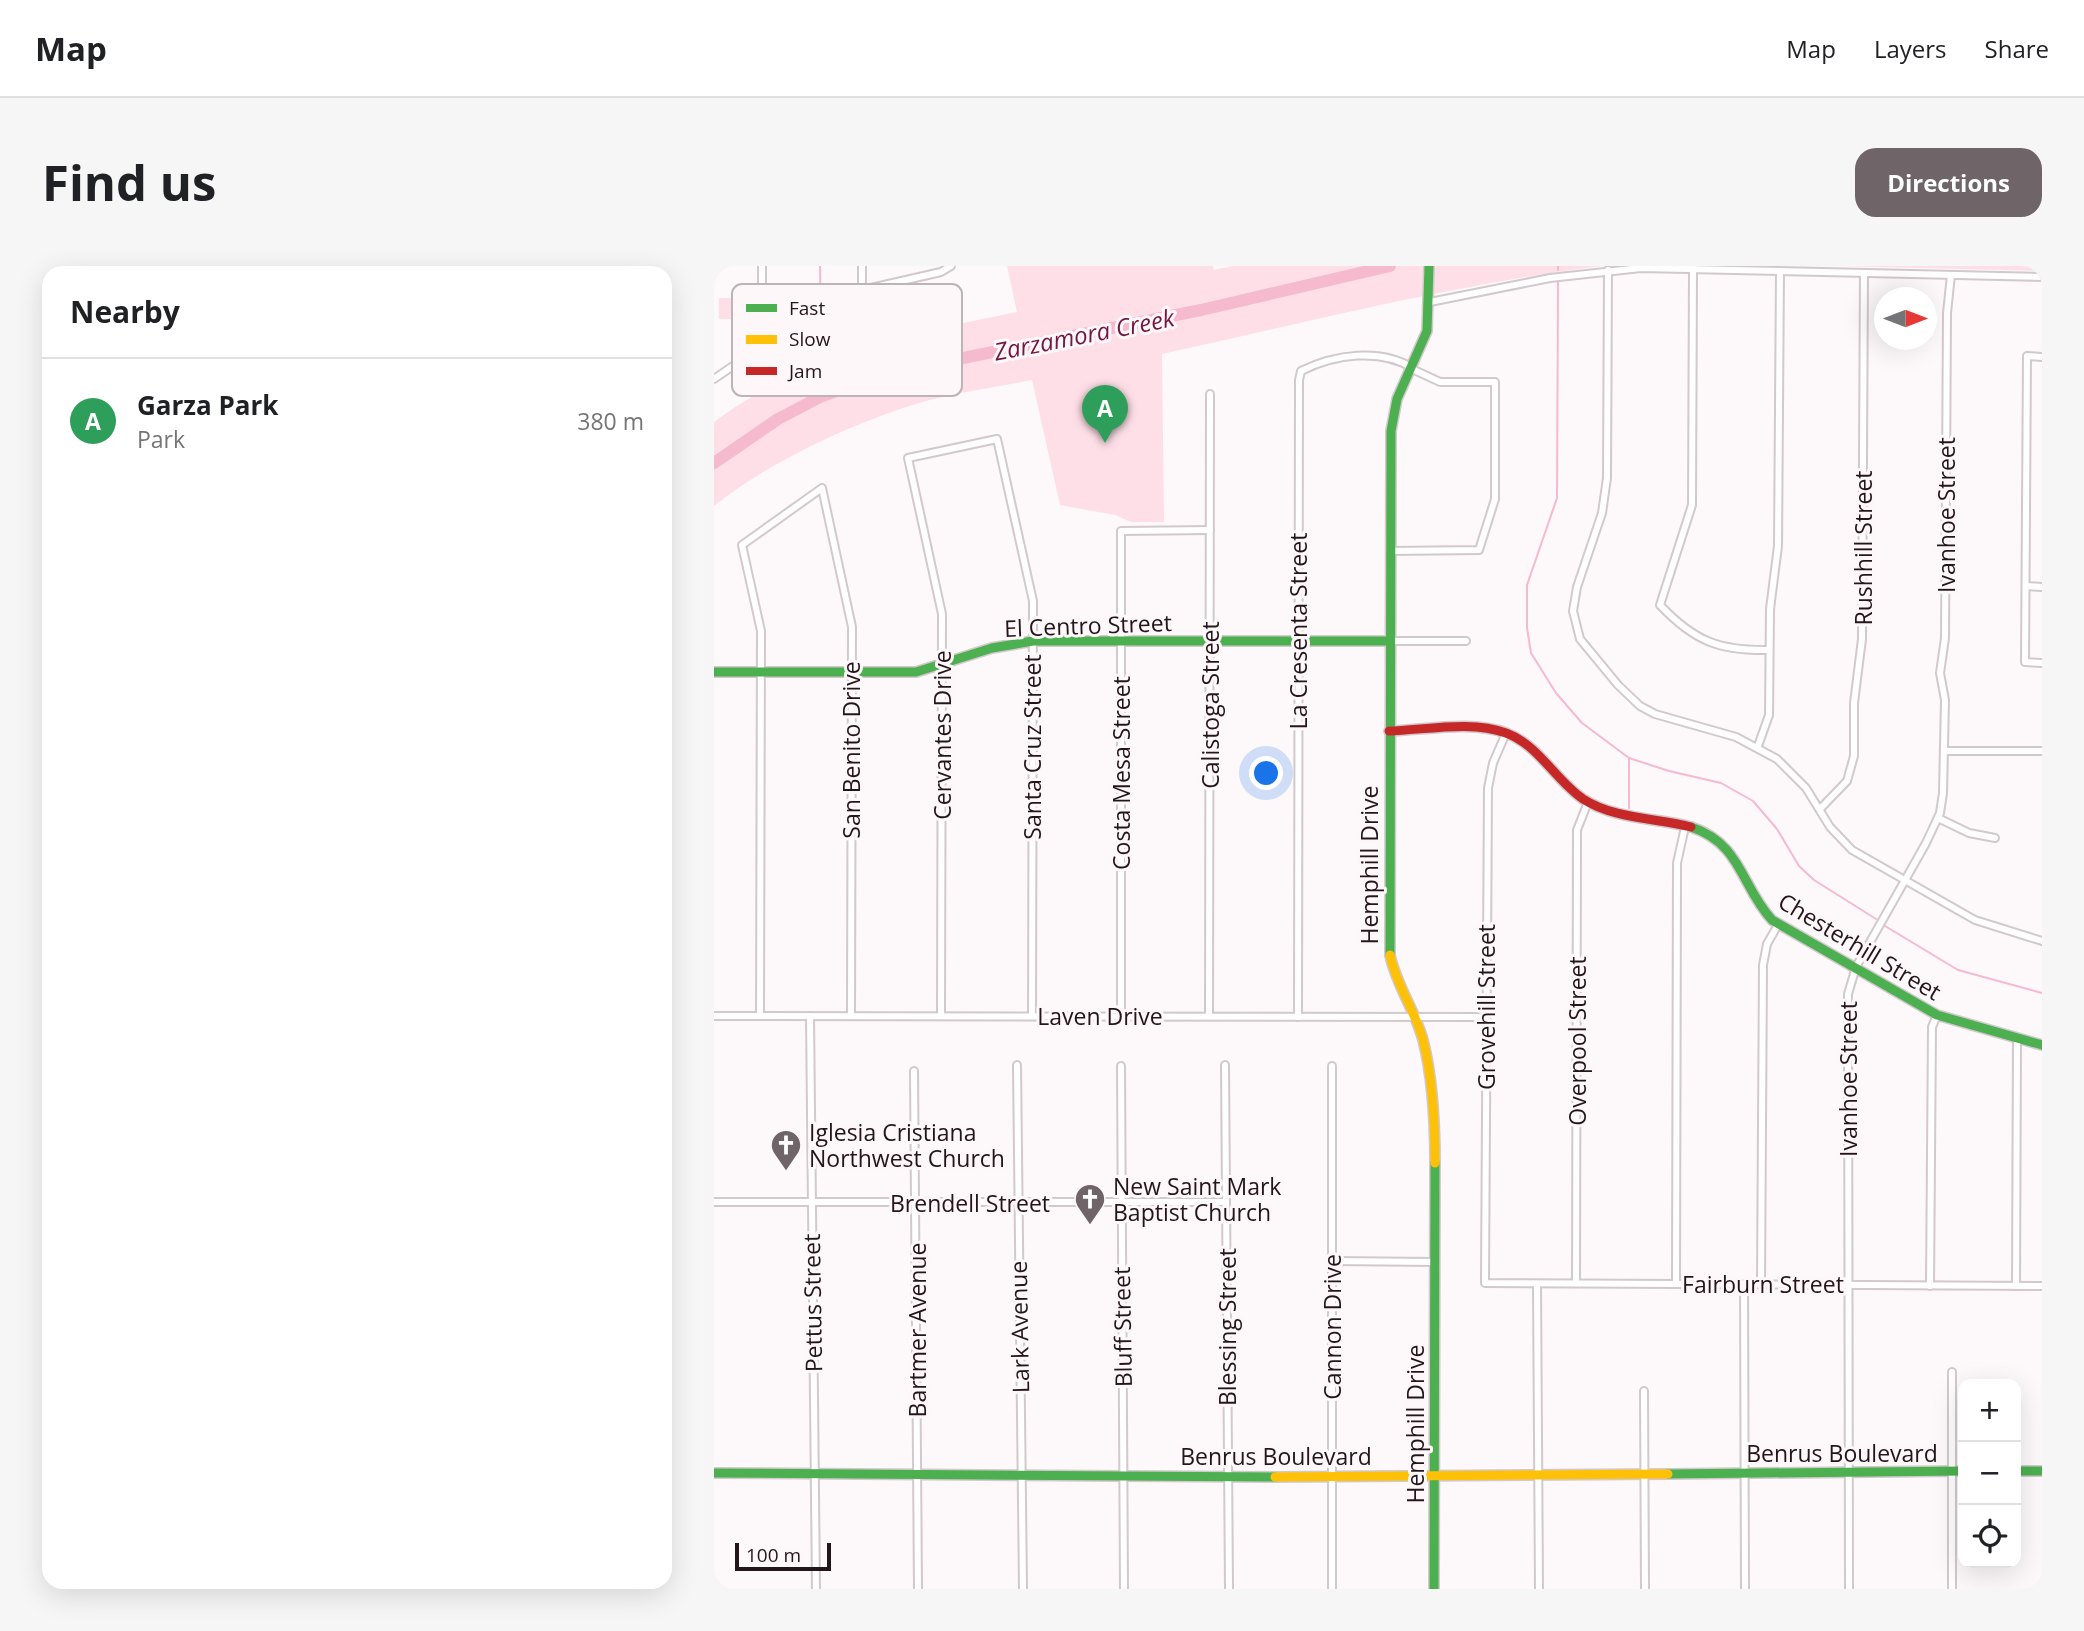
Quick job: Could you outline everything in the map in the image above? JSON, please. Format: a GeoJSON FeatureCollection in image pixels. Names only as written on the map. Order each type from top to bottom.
{"type":"FeatureCollection","features":[{"type":"Feature","properties":{"kind":"street"},"geometry":{"type":"LineString","coordinates":[[762,266],[762,284]]}},
{"type":"Feature","properties":{"kind":"street"},"geometry":{"type":"LineString","coordinates":[[862,266],[862,284]]}},
{"type":"Feature","properties":{"kind":"street"},"geometry":{"type":"LineString","coordinates":[[888,284],[941,272],[951,266]]}},
{"type":"Feature","properties":{"kind":"street","name":"Hemphill Drive"},"geometry":{"type":"LineString","coordinates":[[1429,266],[1430,302],[1427,331],[1413,368],[1397,399],[1392,420],[1388,943],[1394,974],[1415,1016],[1425,1049],[1435,1124],[1434,1589]]}},
{"type":"Feature","properties":{"kind":"street"},"geometry":{"type":"LineString","coordinates":[[1693,268],[1692,505],[1660,605],[1682,629],[1698,638],[1748,649],[1769,650]]}},
{"type":"Feature","properties":{"kind":"street"},"geometry":{"type":"LineString","coordinates":[[1430,302],[1550,278],[1608,270],[1693,268],[2042,277]]}},
{"type":"Feature","properties":{"kind":"street"},"geometry":{"type":"LineString","coordinates":[[1608,270],[1606,478],[1602,513],[1574,601],[1574,618],[1580,639],[1592,657],[1640,706],[1678,723],[1736,737],[1758,746],[1789,769],[1820,809],[1835,834],[1852,850],[1975,920],[2042,941]]}},
{"type":"Feature","properties":{"kind":"street"},"geometry":{"type":"LineString","coordinates":[[1758,746],[1769,715],[1771,594],[1778,546],[1780,271]]}},
{"type":"Feature","properties":{"kind":"street","name":"Rushhill Street"},"geometry":{"type":"LineString","coordinates":[[1820,809],[1847,781],[1854,755],[1854,704],[1862,639],[1864,273]]}},
{"type":"Feature","properties":{"kind":"street","name":"Ivanhoe Street"},"geometry":{"type":"LineString","coordinates":[[1849,1589],[1848,994],[1856,967],[1938,818],[1943,793],[1945,700],[1940,673],[1945,638],[1951,275]]}},
{"type":"Feature","properties":{"kind":"street","name":"La Cresenta Street"},"geometry":{"type":"LineString","coordinates":[[1298,1017],[1301,371],[1375,354],[1390,356],[1413,368]]}},
{"type":"Feature","properties":{"kind":"street"},"geometry":{"type":"LineString","coordinates":[[2042,356],[2027,356],[2025,586],[2025,663],[2042,663]]}},
{"type":"Feature","properties":{"kind":"street"},"geometry":{"type":"LineString","coordinates":[[714,379],[732,367]]}},
{"type":"Feature","properties":{"kind":"street"},"geometry":{"type":"LineString","coordinates":[[1390,551],[1479,550],[1495,499],[1495,382],[1440,382],[1413,368]]}},
{"type":"Feature","properties":{"kind":"street","name":"Calistoga Street"},"geometry":{"type":"LineString","coordinates":[[1209,1016],[1210,394]]}},
{"type":"Feature","properties":{"kind":"street","name":"Cervantes Drive"},"geometry":{"type":"LineString","coordinates":[[941,1016],[940,601],[908,458],[997,439]]}},
{"type":"Feature","properties":{"kind":"street","name":"Santa Cruz Street"},"geometry":{"type":"LineString","coordinates":[[997,439],[1033,601],[1032,1016]]}},
{"type":"Feature","properties":{"kind":"street","name":"San Benito Drive"},"geometry":{"type":"LineString","coordinates":[[761,672],[761,631],[742,545],[822,488],[850,615],[851,1016]]}},
{"type":"Feature","properties":{"kind":"street","name":"Costa Mesa Street"},"geometry":{"type":"LineString","coordinates":[[1121,1016],[1121,531],[1210,530]]}},
{"type":"Feature","properties":{"kind":"street"},"geometry":{"type":"LineString","coordinates":[[2025,586],[2042,587]]}},
{"type":"Feature","properties":{"kind":"street","name":"El Centro Street"},"geometry":{"type":"LineString","coordinates":[[714,672],[916,672],[992,648],[1032,641],[1466,641]]}},
{"type":"Feature","properties":{"kind":"street"},"geometry":{"type":"LineString","coordinates":[[760,1016],[761,672]]}},
{"type":"Feature","properties":{"kind":"street"},"geometry":{"type":"LineString","coordinates":[[1389,730],[1506,733]]}},
{"type":"Feature","properties":{"kind":"street","name":"Chesterhill Street"},"geometry":{"type":"LineString","coordinates":[[1506,733],[1530,748],[1568,788],[1588,802],[1620,814],[1707,833],[1721,841],[1734,857],[1756,903],[1779,923],[1937,1015],[2042,1045]]}},
{"type":"Feature","properties":{"kind":"street","name":"Grovehill Street"},"geometry":{"type":"LineString","coordinates":[[1485,1283],[1488,788],[1493,763],[1506,733]]}},
{"type":"Feature","properties":{"kind":"street"},"geometry":{"type":"LineString","coordinates":[[1944,751],[2042,751]]}},
{"type":"Feature","properties":{"kind":"street","name":"Overpool Street"},"geometry":{"type":"LineString","coordinates":[[1576,1283],[1577,830],[1588,802]]}},
{"type":"Feature","properties":{"kind":"street"},"geometry":{"type":"LineString","coordinates":[[1938,818],[1969,834],[1995,838]]}},
{"type":"Feature","properties":{"kind":"street"},"geometry":{"type":"LineString","coordinates":[[1675,1284],[1677,863],[1685,827]]}},
{"type":"Feature","properties":{"kind":"street"},"geometry":{"type":"LineString","coordinates":[[1761,1284],[1763,965],[1767,944],[1779,923]]}},
{"type":"Feature","properties":{"kind":"street"},"geometry":{"type":"LineString","coordinates":[[1930,1286],[1932,1027],[1937,1015]]}},
{"type":"Feature","properties":{"kind":"street","name":"Laven Drive"},"geometry":{"type":"LineString","coordinates":[[714,1016],[1486,1017]]}},
{"type":"Feature","properties":{"kind":"street","name":"Pettus Street"},"geometry":{"type":"LineString","coordinates":[[810,1016],[816,1589]]}},
{"type":"Feature","properties":{"kind":"street"},"geometry":{"type":"LineString","coordinates":[[2016,1286],[2017,1038]]}},
{"type":"Feature","properties":{"kind":"street","name":"Lark Avenue"},"geometry":{"type":"LineString","coordinates":[[1017,1065],[1023,1589]]}},
{"type":"Feature","properties":{"kind":"street","name":"Blessing Street"},"geometry":{"type":"LineString","coordinates":[[1225,1065],[1229,1589]]}},
{"type":"Feature","properties":{"kind":"street","name":"Bluff Street"},"geometry":{"type":"LineString","coordinates":[[1121,1066],[1124,1589]]}},
{"type":"Feature","properties":{"kind":"street","name":"Cannon Drive"},"geometry":{"type":"LineString","coordinates":[[1332,1066],[1332,1589]]}},
{"type":"Feature","properties":{"kind":"street","name":"Bartmer Avenue"},"geometry":{"type":"LineString","coordinates":[[914,1070],[918,1589]]}},
{"type":"Feature","properties":{"kind":"street","name":"Brendell Street"},"geometry":{"type":"LineString","coordinates":[[714,1202],[1226,1202]]}},
{"type":"Feature","properties":{"kind":"street"},"geometry":{"type":"LineString","coordinates":[[1332,1261],[1435,1262]]}},
{"type":"Feature","properties":{"kind":"street","name":"Fairburn Street"},"geometry":{"type":"LineString","coordinates":[[1485,1283],[2042,1286]]}},
{"type":"Feature","properties":{"kind":"street"},"geometry":{"type":"LineString","coordinates":[[1537,1284],[1539,1589]]}},
{"type":"Feature","properties":{"kind":"street"},"geometry":{"type":"LineString","coordinates":[[1744,1284],[1745,1589]]}},
{"type":"Feature","properties":{"kind":"street"},"geometry":{"type":"LineString","coordinates":[[1952,1372],[1952,1589]]}},
{"type":"Feature","properties":{"kind":"street"},"geometry":{"type":"LineString","coordinates":[[1644,1391],[1645,1589]]}},
{"type":"Feature","properties":{"kind":"street","name":"Benrus Boulevard"},"geometry":{"type":"LineString","coordinates":[[714,1473],[918,1472],[1332,1477],[1958,1471]]}},
{"type":"Feature","properties":{"kind":"street"},"geometry":{"type":"LineString","coordinates":[[2021,1471],[2042,1471]]}},
{"type":"Feature","properties":{"kind":"shaded area"},"geometry":{"type":"Polygon","coordinates":[[[1007,266],[1213,266],[1214,270],[1232,266],[1602,266],[1436,293],[1162,354],[1164,522],[1131,522],[1115,515],[1060,505],[1032,380],[962,394],[962,324],[1017,312],[1007,266]]]}},
{"type":"Feature","properties":{"kind":"shaded area"},"geometry":{"type":"Polygon","coordinates":[[[1837,266],[2042,266],[2042,271],[1837,266]]]}},
{"type":"Feature","properties":{"kind":"shaded area"},"geometry":{"type":"Polygon","coordinates":[[[719,298],[731,298],[731,319],[719,319],[719,298]]]}},
{"type":"Feature","properties":{"kind":"shaded area"},"geometry":{"type":"Polygon","coordinates":[[[754,396],[949,396],[872,419],[815,444],[760,474],[714,506],[714,422],[754,396]]]}},
{"type":"Feature","properties":{"kind":"waterway"},"geometry":{"type":"LineString","coordinates":[[820,266],[820,284]]}},
{"type":"Feature","properties":{"kind":"waterway","name":"Zarzamora Creek"},"geometry":{"type":"LineString","coordinates":[[962,358],[1201,310],[1390,266]]}},
{"type":"Feature","properties":{"kind":"waterway"},"geometry":{"type":"LineString","coordinates":[[1558,283],[1557,498],[1527,585],[1527,628],[1531,653],[1556,693],[1582,723],[1629,758],[1629,808]]}},
{"type":"Feature","properties":{"kind":"waterway","name":"Zarzamora Creek"},"geometry":{"type":"LineString","coordinates":[[714,463],[778,419],[822,396]]}},
{"type":"Feature","properties":{"kind":"waterway"},"geometry":{"type":"LineString","coordinates":[[1629,758],[1721,783],[1753,801],[1777,829],[1799,866],[1814,880],[1876,919]]}},
{"type":"Feature","properties":{"kind":"waterway"},"geometry":{"type":"LineString","coordinates":[[1885,926],[1958,970],[2042,993]]}},
{"type":"Feature","properties":{"kind":"traffic: fast"},"geometry":{"type":"LineString","coordinates":[[1390,955],[1391,431],[1397,399],[1427,331],[1429,266]]}},
{"type":"Feature","properties":{"kind":"traffic: fast"},"geometry":{"type":"LineString","coordinates":[[714,672],[916,672],[992,648],[1033,641],[1390,641]]}},
{"type":"Feature","properties":{"kind":"traffic: fast"},"geometry":{"type":"LineString","coordinates":[[1691,827],[1708,834],[1731,855],[1761,907],[1772,920],[1937,1015],[2042,1045]]}},
{"type":"Feature","properties":{"kind":"traffic: fast"},"geometry":{"type":"LineString","coordinates":[[1434,1589],[1435,1163]]}},
{"type":"Feature","properties":{"kind":"traffic: fast"},"geometry":{"type":"LineString","coordinates":[[1668,1474],[1958,1471]]}},
{"type":"Feature","properties":{"kind":"traffic: fast"},"geometry":{"type":"LineString","coordinates":[[2021,1471],[2042,1471]]}},
{"type":"Feature","properties":{"kind":"traffic: fast"},"geometry":{"type":"LineString","coordinates":[[714,1473],[1275,1477]]}},
{"type":"Feature","properties":{"kind":"traffic: slow"},"geometry":{"type":"LineString","coordinates":[[1390,955],[1423,1040],[1433,1101],[1435,1163]]}},
{"type":"Feature","properties":{"kind":"traffic: slow"},"geometry":{"type":"LineString","coordinates":[[1275,1477],[1668,1474]]}},
{"type":"Feature","properties":{"kind":"traffic: jam"},"geometry":{"type":"LineString","coordinates":[[1389,731],[1464,726],[1506,733],[1528,746],[1573,791],[1595,806],[1608,811],[1691,827]]}},
{"type":"Feature","properties":{"kind":"place","name":"Garza Park"},"geometry":{"type":"Point","coordinates":[1105,443]}},
{"type":"Feature","properties":{"kind":"place","name":"Iglesia Cristiana Northwest Church"},"geometry":{"type":"Point","coordinates":[786,1172]}},
{"type":"Feature","properties":{"kind":"place","name":"New Saint Mark Baptist Church"},"geometry":{"type":"Point","coordinates":[1090,1226]}}]}
